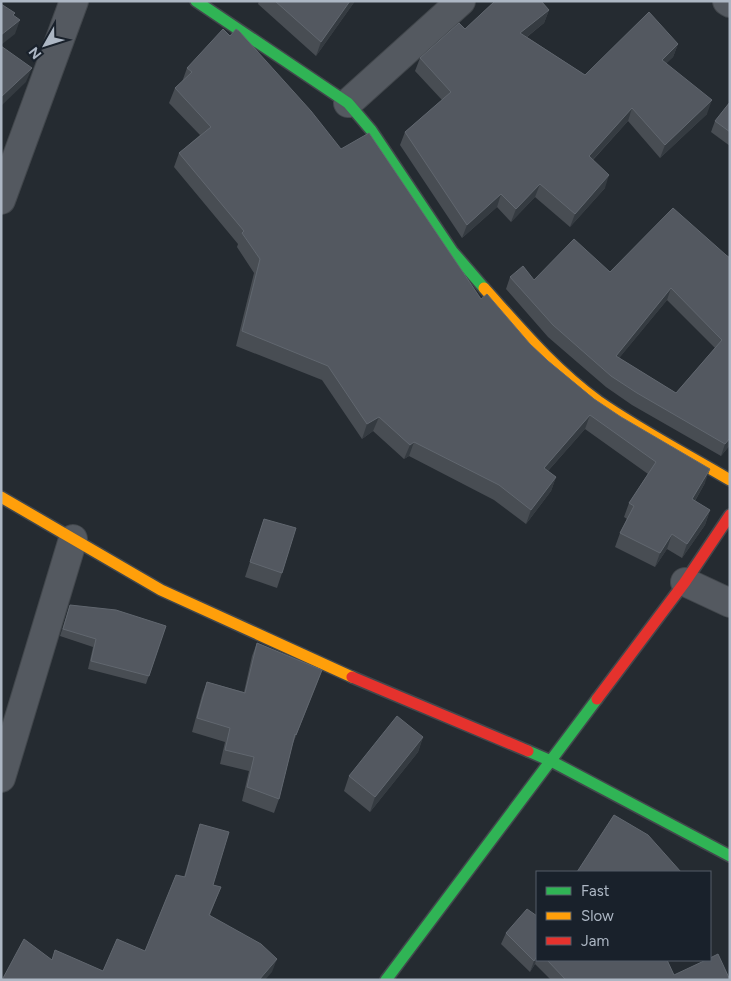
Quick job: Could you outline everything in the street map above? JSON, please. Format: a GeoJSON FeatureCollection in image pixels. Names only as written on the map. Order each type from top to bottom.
{"type":"FeatureCollection","features":[{"type":"Feature","properties":{"kind":"street"},"geometry":{"type":"LineString","coordinates":[[1,200],[74,1]]}},
{"type":"Feature","properties":{"kind":"street"},"geometry":{"type":"LineString","coordinates":[[196,1],[348,103],[371,130],[452,251],[536,348],[597,400],[624,418],[730,480]]}},
{"type":"Feature","properties":{"kind":"street"},"geometry":{"type":"LineString","coordinates":[[348,103],[461,1]]}},
{"type":"Feature","properties":{"kind":"street"},"geometry":{"type":"LineString","coordinates":[[1,497],[160,590],[351,676],[552,761],[730,856]]}},
{"type":"Feature","properties":{"kind":"street"},"geometry":{"type":"LineString","coordinates":[[386,980],[685,582],[730,515]]}},
{"type":"Feature","properties":{"kind":"street"},"geometry":{"type":"LineString","coordinates":[[1,778],[73,539]]}},
{"type":"Feature","properties":{"kind":"street"},"geometry":{"type":"LineString","coordinates":[[685,582],[730,603]]}},
{"type":"Feature","properties":{"kind":"building"},"geometry":{"type":"Polygon","coordinates":[[[275,1],[350,1],[321,42],[275,1]]]}},
{"type":"Feature","properties":{"kind":"building"},"geometry":{"type":"Polygon","coordinates":[[[495,1],[541,1],[549,10],[520,33],[585,75],[649,12],[678,44],[662,60],[712,100],[665,145],[632,108],[589,156],[609,175],[575,214],[540,184],[516,209],[501,194],[467,225],[405,132],[451,92],[420,58],[459,23],[465,29],[495,1]]]}},
{"type":"Feature","properties":{"kind":"building"},"geometry":{"type":"Polygon","coordinates":[[[1,4],[15,13],[13,15],[20,20],[1,35],[1,4]]]}},
{"type":"Feature","properties":{"kind":"building"},"geometry":{"type":"Polygon","coordinates":[[[223,29],[230,36],[236,29],[239,31],[311,111],[341,149],[369,133],[481,299],[487,294],[530,344],[548,361],[594,399],[621,417],[710,469],[692,499],[710,510],[687,544],[672,534],[660,553],[620,533],[634,506],[629,503],[656,462],[590,415],[544,468],[556,477],[531,510],[499,485],[414,442],[410,445],[379,417],[367,424],[328,366],[242,331],[260,259],[242,233],[244,231],[179,153],[211,127],[175,88],[192,72],[187,68],[223,29]]]}},
{"type":"Feature","properties":{"kind":"building"},"geometry":{"type":"Polygon","coordinates":[[[1,46],[32,68],[1,97],[1,46]]]}},
{"type":"Feature","properties":{"kind":"building"},"geometry":{"type":"Polygon","coordinates":[[[730,102],[730,132],[715,121],[730,102]]]}},
{"type":"Feature","properties":{"kind":"building"},"geometry":{"type":"Polygon","coordinates":[[[673,208],[730,258],[730,438],[725,444],[611,376],[553,325],[510,277],[523,266],[534,280],[574,239],[610,272],[673,208]],[[671,288],[616,356],[676,393],[722,340],[671,288]]]}},
{"type":"Feature","properties":{"kind":"building"},"geometry":{"type":"Polygon","coordinates":[[[264,519],[296,528],[282,573],[250,562],[264,519]]]}},
{"type":"Feature","properties":{"kind":"building"},"geometry":{"type":"Polygon","coordinates":[[[70,605],[116,610],[166,626],[149,676],[91,661],[96,639],[63,629],[70,605]]]}},
{"type":"Feature","properties":{"kind":"building"},"geometry":{"type":"Polygon","coordinates":[[[257,643],[322,670],[295,734],[279,799],[247,787],[254,757],[225,750],[230,728],[197,718],[207,682],[245,693],[257,643]]]}},
{"type":"Feature","properties":{"kind":"building"},"geometry":{"type":"Polygon","coordinates":[[[397,716],[423,737],[375,797],[349,776],[397,716]]]}},
{"type":"Feature","properties":{"kind":"building"},"geometry":{"type":"Polygon","coordinates":[[[614,815],[648,835],[680,871],[578,871],[614,815]]]}},
{"type":"Feature","properties":{"kind":"building"},"geometry":{"type":"Polygon","coordinates":[[[200,824],[229,832],[213,885],[221,887],[209,915],[261,944],[277,959],[259,980],[2,980],[24,939],[52,960],[55,950],[103,971],[117,939],[145,951],[176,875],[185,877],[200,824]]]}},
{"type":"Feature","properties":{"kind":"building"},"geometry":{"type":"Polygon","coordinates":[[[527,909],[536,915],[536,958],[534,961],[506,933],[527,909]]]}},
{"type":"Feature","properties":{"kind":"building"},"geometry":{"type":"Polygon","coordinates":[[[718,954],[730,980],[566,980],[548,961],[667,961],[674,975],[704,961],[711,961],[711,958],[718,954]]]}},
{"type":"Feature","properties":{"kind":"traffic: fast"},"geometry":{"type":"LineString","coordinates":[[196,1],[348,103],[371,130],[452,251],[484,288]]}},
{"type":"Feature","properties":{"kind":"traffic: fast"},"geometry":{"type":"LineString","coordinates":[[386,980],[597,699]]}},
{"type":"Feature","properties":{"kind":"traffic: fast"},"geometry":{"type":"LineString","coordinates":[[528,751],[551,761],[730,856]]}},
{"type":"Feature","properties":{"kind":"traffic: slow"},"geometry":{"type":"LineString","coordinates":[[484,288],[538,348],[582,389],[630,422],[730,480]]}},
{"type":"Feature","properties":{"kind":"traffic: slow"},"geometry":{"type":"LineString","coordinates":[[1,497],[161,590],[352,677]]}},
{"type":"Feature","properties":{"kind":"traffic: jam"},"geometry":{"type":"LineString","coordinates":[[597,699],[685,582],[730,515]]}},
{"type":"Feature","properties":{"kind":"traffic: jam"},"geometry":{"type":"LineString","coordinates":[[352,677],[528,751]]}}]}
